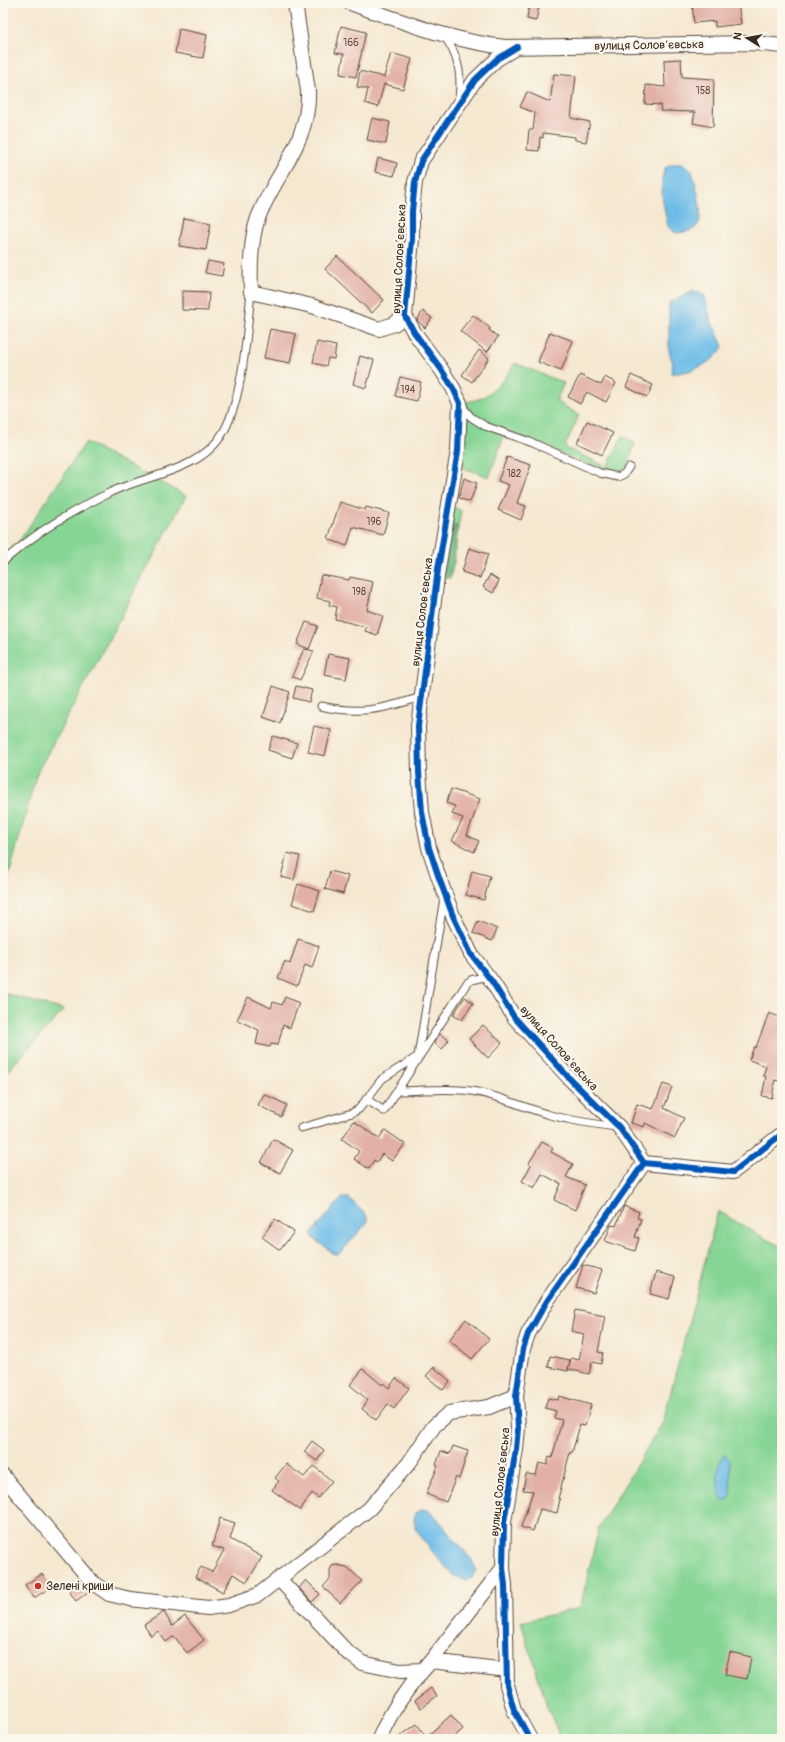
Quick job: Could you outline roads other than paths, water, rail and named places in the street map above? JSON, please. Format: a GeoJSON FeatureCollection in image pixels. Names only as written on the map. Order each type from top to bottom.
{"type":"FeatureCollection","features":[{"type":"Feature","properties":{"kind":"street"},"geometry":{"type":"LineString","coordinates":[[251,292],[250,272],[258,220],[265,203],[292,157],[303,130],[309,106],[295,3]]}},
{"type":"Feature","properties":{"kind":"street","name":"вулиця Соловʼєвська"},"geometry":{"type":"LineString","coordinates":[[350,3],[443,35],[482,44],[517,47],[755,43],[782,46]]}},
{"type":"Feature","properties":{"kind":"street","name":"вулиця Соловʼєвська"},"geometry":{"type":"LineString","coordinates":[[517,47],[497,59],[475,80],[428,150],[417,172],[413,196],[412,239],[405,316],[414,332],[445,375],[460,403],[458,451],[438,569],[418,726],[422,812],[429,848],[453,916],[471,954],[488,976],[514,1017],[571,1080],[619,1127],[644,1163],[547,1300],[528,1334],[522,1356],[516,1396],[517,1435],[504,1522],[503,1568],[505,1585],[507,1685],[514,1710],[530,1739]]}},
{"type":"Feature","properties":{"kind":"street","name":"вулиця Соловʼєвська"},"geometry":{"type":"LineString","coordinates":[[251,292],[312,306],[378,329],[394,324],[405,316]]}},
{"type":"Feature","properties":{"kind":"street"},"geometry":{"type":"LineString","coordinates":[[644,1163],[733,1172],[782,1134]]}},
{"type":"Feature","properties":{"kind":"street"},"geometry":{"type":"LineString","coordinates":[[3,1476],[93,1583],[108,1594],[130,1599],[208,1608],[229,1605],[258,1595],[280,1580],[369,1509],[409,1463],[434,1426],[449,1413],[489,1407],[516,1396]]}},
{"type":"Feature","properties":{"kind":"street"},"geometry":{"type":"LineString","coordinates":[[379,1739],[394,1709],[503,1568]]}},
{"type":"Feature","properties":{"kind":"street"},"geometry":{"type":"LineString","coordinates":[[280,1580],[347,1652],[362,1663],[400,1671],[427,1665],[507,1670]]}},
{"type":"Feature","properties":{"kind":"lane"},"geometry":{"type":"LineString","coordinates":[[443,35],[453,50],[459,70],[460,88],[458,106]]}},
{"type":"Feature","properties":{"kind":"lane"},"geometry":{"type":"LineString","coordinates":[[3,562],[31,540],[85,506],[111,492],[178,468],[196,459],[212,448],[224,432],[234,409],[246,340],[251,292]]}},
{"type":"Feature","properties":{"kind":"lane"},"geometry":{"type":"LineString","coordinates":[[460,403],[471,416],[485,426],[533,443],[610,477],[618,477],[624,474],[629,468]]}},
{"type":"Feature","properties":{"kind":"lane"},"geometry":{"type":"LineString","coordinates":[[321,706],[345,711],[363,711],[388,707],[421,697]]}},
{"type":"Feature","properties":{"kind":"lane"},"geometry":{"type":"LineString","coordinates":[[301,1128],[352,1113],[359,1109],[382,1079],[420,1055],[445,894]]}},
{"type":"Feature","properties":{"kind":"lane"},"geometry":{"type":"LineString","coordinates":[[366,1098],[384,1111],[398,1092],[420,1055],[467,983],[471,980],[488,976]]}},
{"type":"Feature","properties":{"kind":"lane"},"geometry":{"type":"LineString","coordinates":[[398,1092],[458,1089],[472,1091],[497,1097],[549,1115],[619,1127]]}},
{"type":"Feature","properties":{"kind":"water"},"geometry":{"type":"Polygon","coordinates":[[[673,164],[684,164],[692,171],[700,205],[700,218],[698,225],[693,229],[681,233],[674,232],[668,226],[662,197],[662,182],[665,168],[673,164]]]}},
{"type":"Feature","properties":{"kind":"water"},"geometry":{"type":"Polygon","coordinates":[[[694,291],[700,292],[705,296],[710,318],[723,346],[715,357],[701,366],[685,372],[671,373],[673,364],[669,351],[669,303],[694,291]]]}},
{"type":"Feature","properties":{"kind":"water"},"geometry":{"type":"Polygon","coordinates":[[[342,1198],[349,1198],[367,1216],[367,1223],[338,1255],[313,1238],[312,1233],[342,1198]]]}},
{"type":"Feature","properties":{"kind":"water"},"geometry":{"type":"Polygon","coordinates":[[[725,1455],[730,1460],[731,1494],[729,1499],[726,1501],[722,1500],[720,1496],[718,1484],[718,1469],[722,1458],[725,1455]]]}},
{"type":"Feature","properties":{"kind":"water"},"geometry":{"type":"Polygon","coordinates":[[[423,1509],[430,1511],[437,1518],[472,1560],[476,1570],[472,1577],[464,1580],[453,1575],[417,1531],[414,1520],[415,1513],[423,1509]]]}},
{"type":"Feature","properties":{"kind":"place","name":"Зелені криши"},"geometry":{"type":"Point","coordinates":[38,1586]}}]}
